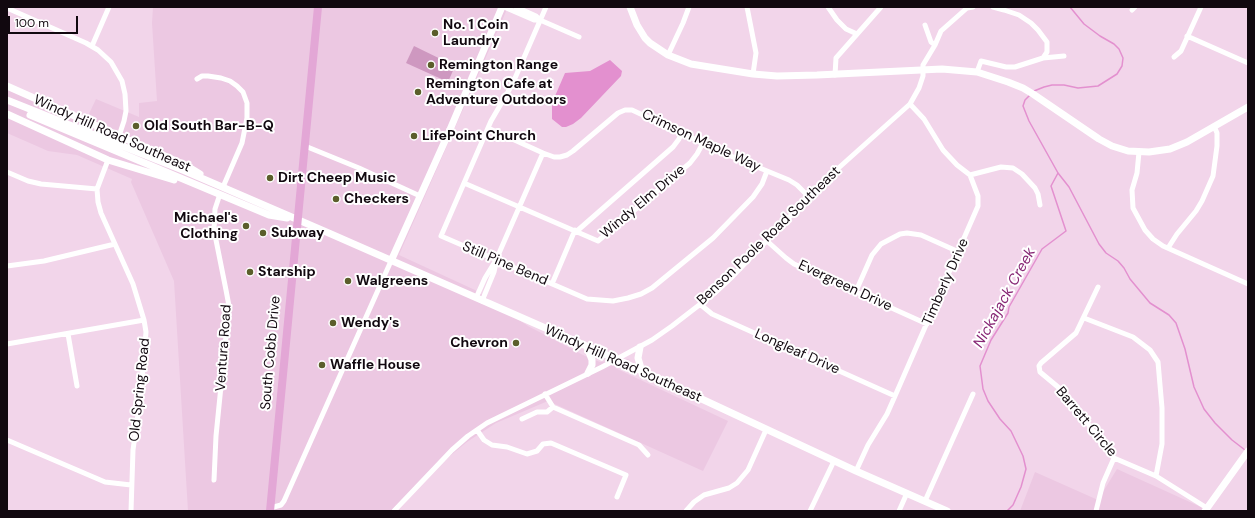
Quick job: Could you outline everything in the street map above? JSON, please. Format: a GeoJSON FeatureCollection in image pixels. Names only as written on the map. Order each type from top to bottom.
{"type":"FeatureCollection","features":[{"type":"Feature","properties":{"kind":"main road","name":"South Cobb Drive"},"geometry":{"type":"LineString","coordinates":[[270,509],[318,7]]}},
{"type":"Feature","properties":{"kind":"street"},"geometry":{"type":"LineString","coordinates":[[92,46],[110,7]]}},
{"type":"Feature","properties":{"kind":"street"},"geometry":{"type":"LineString","coordinates":[[270,509],[281,505],[284,501],[503,7],[536,16],[540,20],[579,37]]}},
{"type":"Feature","properties":{"kind":"street"},"geometry":{"type":"LineString","coordinates":[[516,7],[523,13]]}},
{"type":"Feature","properties":{"kind":"street","name":"Still Pine Bend"},"geometry":{"type":"LineString","coordinates":[[546,7],[512,85],[488,128],[441,236],[587,299],[613,301],[628,298],[648,291],[713,238],[753,197],[762,184],[767,171]]}},
{"type":"Feature","properties":{"kind":"street"},"geometry":{"type":"LineString","coordinates":[[630,7],[637,25],[650,44],[668,55],[691,64],[753,74],[787,76],[952,69],[976,72],[1023,88],[1106,143],[1120,149],[1140,152],[1170,149],[1187,142],[1248,107]]}},
{"type":"Feature","properties":{"kind":"street"},"geometry":{"type":"LineString","coordinates":[[668,55],[689,7]]}},
{"type":"Feature","properties":{"kind":"street"},"geometry":{"type":"LineString","coordinates":[[747,7],[756,53],[753,74]]}},
{"type":"Feature","properties":{"kind":"street"},"geometry":{"type":"LineString","coordinates":[[828,7],[837,20],[846,29],[857,34]]}},
{"type":"Feature","properties":{"kind":"street","name":"Benson Poole Road Southeast"},"geometry":{"type":"LineString","coordinates":[[394,511],[454,448],[487,423],[640,347],[672,326],[727,282],[824,181],[910,104],[920,88],[923,65],[935,45],[941,31],[967,8],[973,7]]}},
{"type":"Feature","properties":{"kind":"street"},"geometry":{"type":"LineString","coordinates":[[993,7],[1018,15],[1031,23],[1038,30],[1046,42],[1046,52],[1043,58]]}},
{"type":"Feature","properties":{"kind":"street"},"geometry":{"type":"LineString","coordinates":[[1174,57],[1181,51],[1201,7]]}},
{"type":"Feature","properties":{"kind":"street"},"geometry":{"type":"LineString","coordinates":[[7,8],[92,46],[111,62],[122,81],[125,94],[126,111],[120,133]]}},
{"type":"Feature","properties":{"kind":"street"},"geometry":{"type":"LineString","coordinates":[[835,75],[836,58],[880,8]]}},
{"type":"Feature","properties":{"kind":"street"},"geometry":{"type":"LineString","coordinates":[[925,25],[931,42],[935,45]]}},
{"type":"Feature","properties":{"kind":"street"},"geometry":{"type":"LineString","coordinates":[[1187,36],[1248,63]]}},
{"type":"Feature","properties":{"kind":"street"},"geometry":{"type":"LineString","coordinates":[[976,72],[981,61],[1006,67],[1015,67],[1043,58],[1064,56]]}},
{"type":"Feature","properties":{"kind":"street","name":"Ventura Road"},"geometry":{"type":"LineString","coordinates":[[196,79],[202,76],[222,78],[237,86],[243,92],[247,103],[248,118],[242,143],[220,189],[215,209],[214,230],[226,290],[228,321],[216,436],[214,480]]}},
{"type":"Feature","properties":{"kind":"street","name":"Windy Hill Road Southeast"},"geometry":{"type":"LineString","coordinates":[[7,86],[187,166],[220,189]]}},
{"type":"Feature","properties":{"kind":"street"},"geometry":{"type":"LineString","coordinates":[[9,115],[7,104],[10,97],[22,93]]}},
{"type":"Feature","properties":{"kind":"street","name":"Windy Hill Road Southeast"},"geometry":{"type":"LineString","coordinates":[[7,104],[220,189],[269,215],[297,220],[587,347],[834,461],[947,511]]}},
{"type":"Feature","properties":{"kind":"street","name":"Windy Hill Road Southeast"},"geometry":{"type":"LineString","coordinates":[[7,104],[193,184]]}},
{"type":"Feature","properties":{"kind":"street","name":"Timberly Drive"},"geometry":{"type":"LineString","coordinates":[[856,471],[868,445],[896,396],[978,206],[978,196],[970,175],[943,150],[924,119],[910,104]]}},
{"type":"Feature","properties":{"kind":"street","name":"Crimson Maple Way"},"geometry":{"type":"LineString","coordinates":[[488,128],[543,153],[557,157],[567,155],[573,151],[615,115],[625,110],[636,111],[703,143],[792,182],[809,196]]}},
{"type":"Feature","properties":{"kind":"street","name":"Windy Hill Road Southeast"},"geometry":{"type":"LineString","coordinates":[[9,115],[108,160],[167,178],[220,189]]}},
{"type":"Feature","properties":{"kind":"street"},"geometry":{"type":"LineString","coordinates":[[1168,248],[1177,234],[1196,211],[1213,176],[1216,146],[1216,133],[1214,126]]}},
{"type":"Feature","properties":{"kind":"street"},"geometry":{"type":"LineString","coordinates":[[552,284],[576,231],[673,147],[682,133]]}},
{"type":"Feature","properties":{"kind":"street","name":"Windy Elm Drive"},"geometry":{"type":"LineString","coordinates":[[464,182],[598,241],[690,163],[703,143]]}},
{"type":"Feature","properties":{"kind":"street"},"geometry":{"type":"LineString","coordinates":[[305,146],[359,168],[420,196]]}},
{"type":"Feature","properties":{"kind":"street"},"geometry":{"type":"LineString","coordinates":[[1140,152],[1137,173],[1132,190],[1133,208],[1144,230],[1163,246],[1248,284]]}},
{"type":"Feature","properties":{"kind":"street"},"geometry":{"type":"LineString","coordinates":[[479,299],[494,272],[496,260],[543,153]]}},
{"type":"Feature","properties":{"kind":"street","name":"Old Spring Road"},"geometry":{"type":"LineString","coordinates":[[108,160],[97,189],[101,214],[133,284],[144,320],[146,332],[133,450],[130,511]]}},
{"type":"Feature","properties":{"kind":"street"},"geometry":{"type":"LineString","coordinates":[[970,175],[1001,167],[1012,168],[1022,174],[1035,188],[1040,205]]}},
{"type":"Feature","properties":{"kind":"street"},"geometry":{"type":"LineString","coordinates":[[7,172],[28,181],[40,184],[97,189]]}},
{"type":"Feature","properties":{"kind":"street"},"geometry":{"type":"LineString","coordinates":[[856,292],[872,255],[881,244],[900,234],[907,233],[921,235],[959,252]]}},
{"type":"Feature","properties":{"kind":"street","name":"Evergreen Drive"},"geometry":{"type":"LineString","coordinates":[[767,241],[794,264],[928,324]]}},
{"type":"Feature","properties":{"kind":"street"},"geometry":{"type":"LineString","coordinates":[[7,266],[44,261],[115,244]]}},
{"type":"Feature","properties":{"kind":"street","name":"Barrett Circle"},"geometry":{"type":"LineString","coordinates":[[1098,287],[1084,318],[1074,335],[1044,360],[1039,366],[1040,372],[1058,387],[1078,409],[1101,443],[1114,458],[1156,476],[1206,509]]}},
{"type":"Feature","properties":{"kind":"street","name":"Longleaf Drive"},"geometry":{"type":"LineString","coordinates":[[700,305],[712,314],[896,396]]}},
{"type":"Feature","properties":{"kind":"street"},"geometry":{"type":"LineString","coordinates":[[1084,318],[1132,337],[1150,350],[1158,362],[1162,408],[1162,444],[1156,476]]}},
{"type":"Feature","properties":{"kind":"street"},"geometry":{"type":"LineString","coordinates":[[7,344],[144,320]]}},
{"type":"Feature","properties":{"kind":"street"},"geometry":{"type":"LineString","coordinates":[[68,334],[77,386]]}},
{"type":"Feature","properties":{"kind":"street"},"geometry":{"type":"LineString","coordinates":[[587,347],[592,360],[592,365],[588,373]]}},
{"type":"Feature","properties":{"kind":"street"},"geometry":{"type":"LineString","coordinates":[[640,347],[638,358],[642,372]]}},
{"type":"Feature","properties":{"kind":"street"},"geometry":{"type":"LineString","coordinates":[[545,394],[553,407],[639,445],[648,455]]}},
{"type":"Feature","properties":{"kind":"street"},"geometry":{"type":"LineString","coordinates":[[925,501],[973,394]]}},
{"type":"Feature","properties":{"kind":"street"},"geometry":{"type":"LineString","coordinates":[[522,419],[537,412],[547,412],[553,407]]}},
{"type":"Feature","properties":{"kind":"street"},"geometry":{"type":"LineString","coordinates":[[478,430],[484,440],[492,446],[507,447],[527,454],[537,451],[543,444],[551,443],[626,476],[617,497]]}},
{"type":"Feature","properties":{"kind":"street"},"geometry":{"type":"LineString","coordinates":[[686,511],[694,502],[704,495],[729,488],[737,483],[748,470],[766,430]]}},
{"type":"Feature","properties":{"kind":"street"},"geometry":{"type":"LineString","coordinates":[[7,440],[105,482],[131,485]]}},
{"type":"Feature","properties":{"kind":"street"},"geometry":{"type":"LineString","coordinates":[[1206,509],[1248,451]]}},
{"type":"Feature","properties":{"kind":"street"},"geometry":{"type":"LineString","coordinates":[[1096,511],[1103,483],[1114,458]]}},
{"type":"Feature","properties":{"kind":"street"},"geometry":{"type":"LineString","coordinates":[[810,511],[834,461]]}},
{"type":"Feature","properties":{"kind":"street"},"geometry":{"type":"LineString","coordinates":[[900,511],[907,494]]}},
{"type":"Feature","properties":{"kind":"shaded area"},"geometry":{"type":"Polygon","coordinates":[[[153,7],[508,7],[399,255],[475,290],[528,326],[585,356],[600,362],[630,359],[615,368],[728,421],[703,471],[548,401],[496,423],[467,442],[434,469],[398,511],[188,511],[174,281],[131,182],[132,179],[77,155],[48,151],[7,133],[7,83],[87,118],[96,99],[139,117],[139,103],[157,101],[152,23],[153,7]]]}},
{"type":"Feature","properties":{"kind":"shaded area","name":"Remington Range"},"geometry":{"type":"Polygon","coordinates":[[[414,46],[455,66],[448,82],[406,63],[414,46]]]}},
{"type":"Feature","properties":{"kind":"shaded area"},"geometry":{"type":"Polygon","coordinates":[[[610,60],[622,71],[621,76],[581,118],[566,127],[562,127],[552,119],[552,103],[565,73],[590,71],[610,60]]]}},
{"type":"Feature","properties":{"kind":"shaded area"},"geometry":{"type":"Polygon","coordinates":[[[1117,469],[1203,508],[1202,511],[1020,511],[1035,472],[1098,500],[1117,469]]]}},
{"type":"Feature","properties":{"kind":"waterway","name":"Nickajack Creek"},"geometry":{"type":"LineString","coordinates":[[1034,91],[1052,85],[1064,85],[1078,88],[1098,86],[1117,74],[1122,66],[1123,58],[1119,49],[1084,24],[1070,7]]}},
{"type":"Feature","properties":{"kind":"waterway"},"geometry":{"type":"LineString","coordinates":[[1030,95],[1025,100],[1023,106],[1029,121],[1058,173],[1069,187],[1099,244],[1106,253],[1118,261],[1130,279],[1150,303],[1169,315],[1176,323],[1185,349],[1194,387],[1204,409],[1215,423],[1232,440],[1245,450]]}},
{"type":"Feature","properties":{"kind":"waterway","name":"Nickajack Creek"},"geometry":{"type":"LineString","coordinates":[[1007,511],[1013,505],[1021,487],[1026,469],[1023,456],[1011,431],[1000,419],[988,401],[983,389],[980,366],[991,340],[1008,313],[1009,307],[1042,249],[1066,231],[1051,186],[1058,173]]}},
{"type":"Feature","properties":{"kind":"place","name":"No. 1 Coin Laundry"},"geometry":{"type":"Point","coordinates":[435,33]}},
{"type":"Feature","properties":{"kind":"place","name":"Remington Range"},"geometry":{"type":"Point","coordinates":[431,65]}},
{"type":"Feature","properties":{"kind":"place","name":"Remington Cafe at Adventure Outdoors"},"geometry":{"type":"Point","coordinates":[418,92]}},
{"type":"Feature","properties":{"kind":"place","name":"Old South Bar-B-Q"},"geometry":{"type":"Point","coordinates":[136,126]}},
{"type":"Feature","properties":{"kind":"place","name":"LifePoint Church"},"geometry":{"type":"Point","coordinates":[414,136]}},
{"type":"Feature","properties":{"kind":"place","name":"Dirt Cheep Music"},"geometry":{"type":"Point","coordinates":[270,178]}},
{"type":"Feature","properties":{"kind":"place","name":"Checkers"},"geometry":{"type":"Point","coordinates":[336,199]}},
{"type":"Feature","properties":{"kind":"place","name":"Michael's Clothing"},"geometry":{"type":"Point","coordinates":[246,226]}},
{"type":"Feature","properties":{"kind":"place","name":"Subway"},"geometry":{"type":"Point","coordinates":[263,233]}},
{"type":"Feature","properties":{"kind":"place","name":"Starship"},"geometry":{"type":"Point","coordinates":[250,272]}},
{"type":"Feature","properties":{"kind":"place","name":"Walgreens"},"geometry":{"type":"Point","coordinates":[348,281]}},
{"type":"Feature","properties":{"kind":"place","name":"Wendy's"},"geometry":{"type":"Point","coordinates":[333,323]}},
{"type":"Feature","properties":{"kind":"place","name":"Chevron"},"geometry":{"type":"Point","coordinates":[516,343]}},
{"type":"Feature","properties":{"kind":"place","name":"Waffle House"},"geometry":{"type":"Point","coordinates":[322,365]}}]}
